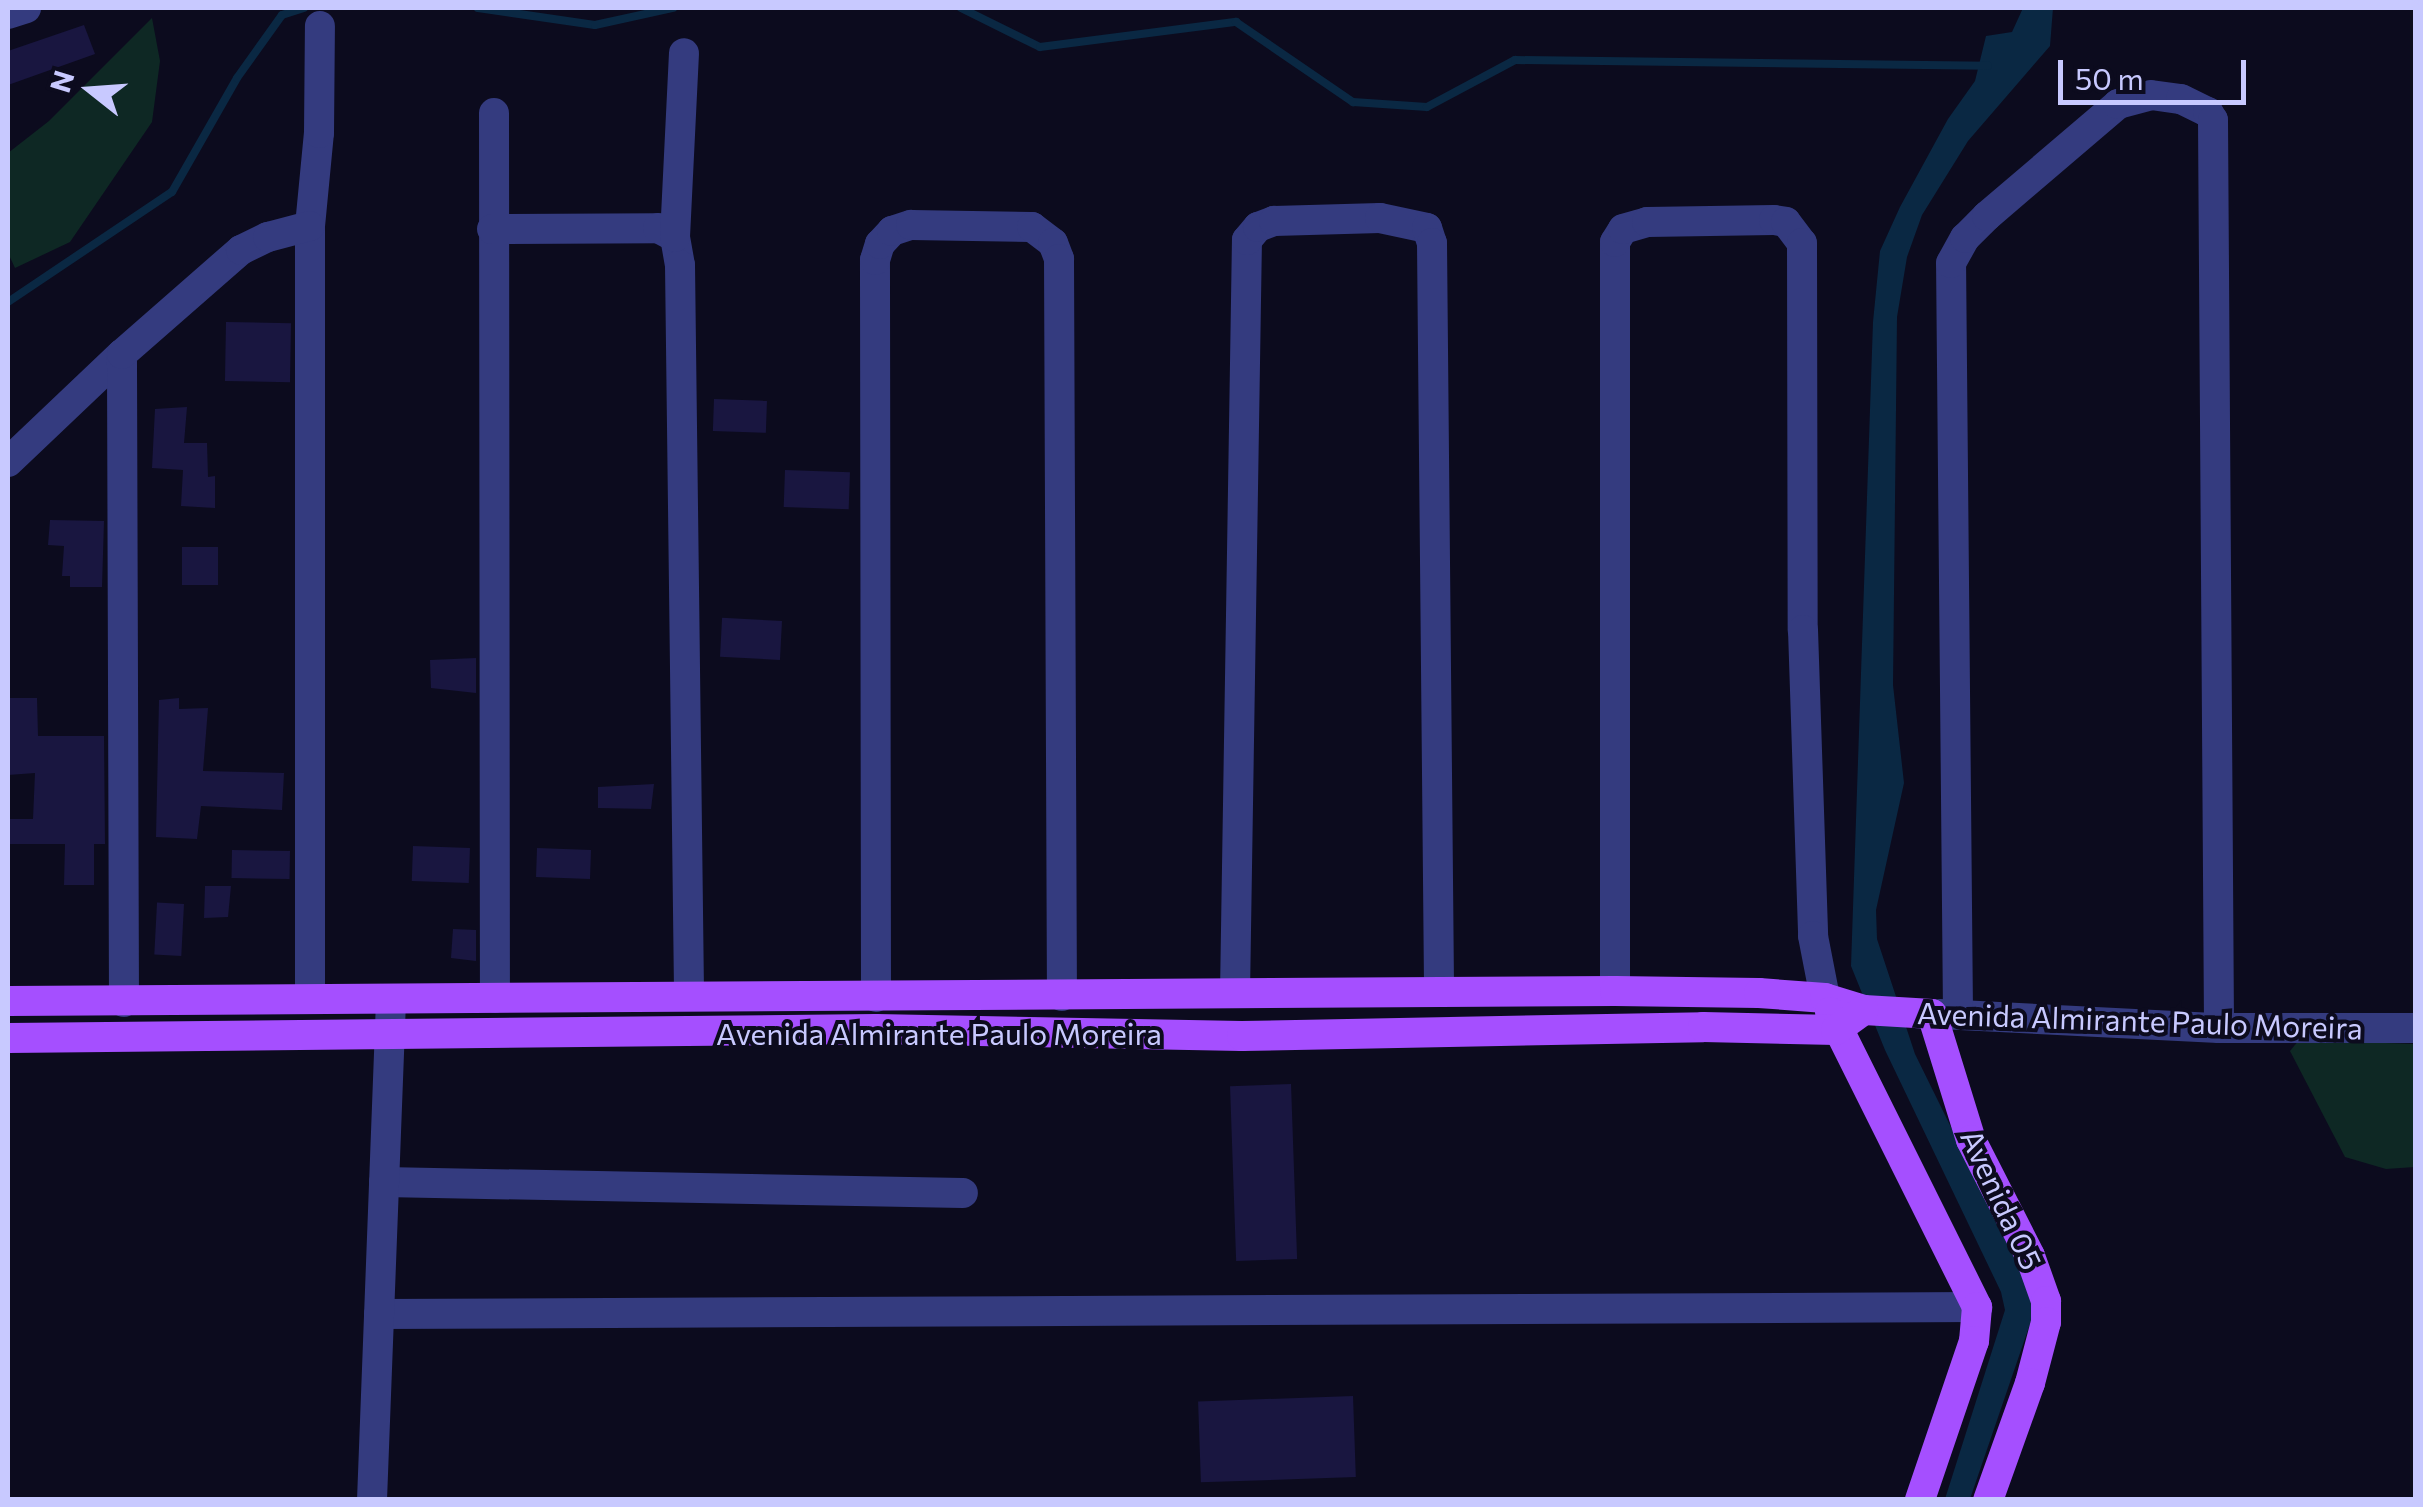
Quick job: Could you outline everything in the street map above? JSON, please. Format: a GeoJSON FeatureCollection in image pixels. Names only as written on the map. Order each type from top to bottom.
{"type":"FeatureCollection","features":[{"type":"Feature","properties":{"kind":"main road","name":"Avenida Almirante Paulo Moreira"},"geometry":{"type":"LineString","coordinates":[[8,1001],[689,994],[876,997],[1615,992],[1825,998],[1866,1010],[1934,1013]]}},
{"type":"Feature","properties":{"kind":"main road"},"geometry":{"type":"LineString","coordinates":[[1825,998],[1836,1030],[1977,1307],[1974,1340],[1920,1500]]}},
{"type":"Feature","properties":{"kind":"main road"},"geometry":{"type":"LineString","coordinates":[[1836,1030],[1866,1010]]}},
{"type":"Feature","properties":{"kind":"main road","name":"Avenida 05"},"geometry":{"type":"LineString","coordinates":[[1934,1013],[1971,1140],[2030,1256],[2046,1300],[2046,1322],[2030,1383],[1988,1500]]}},
{"type":"Feature","properties":{"kind":"main road","name":"Avenida Almirante Paulo Moreira"},"geometry":{"type":"LineString","coordinates":[[8,1038],[876,1029],[1242,1036],[1703,1027],[1836,1030]]}},
{"type":"Feature","properties":{"kind":"street"},"geometry":{"type":"LineString","coordinates":[[8,14],[26,8]]}},
{"type":"Feature","properties":{"kind":"street"},"geometry":{"type":"LineString","coordinates":[[310,998],[310,226],[320,133],[320,26]]}},
{"type":"Feature","properties":{"kind":"street"},"geometry":{"type":"LineString","coordinates":[[684,53],[675,237],[680,265],[689,994]]}},
{"type":"Feature","properties":{"kind":"street"},"geometry":{"type":"LineString","coordinates":[[1934,1013],[1951,263],[1966,238],[1987,216],[2118,104],[2151,95],[2181,99],[2208,112],[2213,120],[2219,1028]]}},
{"type":"Feature","properties":{"kind":"street"},"geometry":{"type":"LineString","coordinates":[[494,113],[495,998]]}},
{"type":"Feature","properties":{"kind":"street"},"geometry":{"type":"LineString","coordinates":[[1235,993],[1247,240],[1258,227],[1274,221],[1380,218],[1427,228],[1432,243],[1438,991]]}},
{"type":"Feature","properties":{"kind":"street"},"geometry":{"type":"LineString","coordinates":[[1615,992],[1616,242],[1623,229],[1647,222],[1774,220],[1786,222],[1802,243],[1803,630],[1812,936],[1825,998]]}},
{"type":"Feature","properties":{"kind":"street"},"geometry":{"type":"LineString","coordinates":[[876,997],[875,260],[880,244],[892,232],[912,225],[1032,227],[1053,243],[1060,260],[1062,996]]}},
{"type":"Feature","properties":{"kind":"street"},"geometry":{"type":"LineString","coordinates":[[8,462],[122,354],[241,250],[268,236],[310,226]]}},
{"type":"Feature","properties":{"kind":"street"},"geometry":{"type":"LineString","coordinates":[[492,229],[658,228],[675,237]]}},
{"type":"Feature","properties":{"kind":"street"},"geometry":{"type":"LineString","coordinates":[[122,354],[124,1002]]}},
{"type":"Feature","properties":{"kind":"street"},"geometry":{"type":"LineString","coordinates":[[372,1500],[391,1000]]}},
{"type":"Feature","properties":{"kind":"street","name":"Avenida Almirante Paulo Moreira"},"geometry":{"type":"LineString","coordinates":[[1934,1013],[2219,1028],[2416,1028]]}},
{"type":"Feature","properties":{"kind":"street"},"geometry":{"type":"LineString","coordinates":[[384,1182],[963,1193]]}},
{"type":"Feature","properties":{"kind":"street"},"geometry":{"type":"LineString","coordinates":[[379,1314],[1977,1307]]}},
{"type":"Feature","properties":{"kind":"green space"},"geometry":{"type":"Polygon","coordinates":[[[152,18],[160,61],[152,122],[70,242],[15,268],[8,253],[8,153],[49,121],[152,18]]]}},
{"type":"Feature","properties":{"kind":"green space"},"geometry":{"type":"Polygon","coordinates":[[[2299,1040],[2415,1044],[2415,1167],[2386,1169],[2345,1157],[2290,1051],[2299,1040]]]}},
{"type":"Feature","properties":{"kind":"water"},"geometry":{"type":"Polygon","coordinates":[[[2023,8],[2053,8],[2050,46],[1968,141],[1922,215],[1907,257],[1897,317],[1893,685],[1904,783],[1876,910],[1877,939],[1915,1054],[2033,1294],[2031,1321],[1970,1499],[1945,1499],[2005,1310],[2001,1292],[1885,1050],[1851,966],[1873,322],[1880,251],[1900,207],[1948,119],[1975,81],[1986,36],[2012,32],[2023,8]]]}},
{"type":"Feature","properties":{"kind":"building"},"geometry":{"type":"Polygon","coordinates":[[[84,25],[95,54],[8,85],[8,51],[84,25]]]}},
{"type":"Feature","properties":{"kind":"building"},"geometry":{"type":"Polygon","coordinates":[[[226,322],[291,323],[290,382],[225,381],[226,322]]]}},
{"type":"Feature","properties":{"kind":"building"},"geometry":{"type":"Polygon","coordinates":[[[714,399],[767,401],[766,433],[713,431],[714,399]]]}},
{"type":"Feature","properties":{"kind":"building"},"geometry":{"type":"Polygon","coordinates":[[[187,407],[184,443],[207,443],[208,477],[215,476],[215,508],[181,506],[183,470],[152,468],[155,409],[187,407]]]}},
{"type":"Feature","properties":{"kind":"building"},"geometry":{"type":"Polygon","coordinates":[[[785,470],[850,472],[849,509],[784,507],[785,470]]]}},
{"type":"Feature","properties":{"kind":"building"},"geometry":{"type":"Polygon","coordinates":[[[50,520],[104,521],[102,587],[70,587],[70,576],[62,576],[64,546],[48,545],[50,520]]]}},
{"type":"Feature","properties":{"kind":"building"},"geometry":{"type":"Polygon","coordinates":[[[182,547],[218,547],[218,585],[182,585],[182,547]]]}},
{"type":"Feature","properties":{"kind":"building"},"geometry":{"type":"Polygon","coordinates":[[[722,618],[782,621],[780,660],[720,657],[722,618]]]}},
{"type":"Feature","properties":{"kind":"building"},"geometry":{"type":"Polygon","coordinates":[[[476,658],[476,693],[431,688],[430,660],[476,658]]]}},
{"type":"Feature","properties":{"kind":"building"},"geometry":{"type":"Polygon","coordinates":[[[8,698],[37,698],[38,736],[104,736],[105,844],[94,844],[94,885],[64,885],[65,844],[8,844],[8,819],[33,819],[35,773],[8,775],[8,698]]]}},
{"type":"Feature","properties":{"kind":"building"},"geometry":{"type":"Polygon","coordinates":[[[179,698],[179,709],[208,708],[203,771],[284,773],[282,810],[201,806],[197,839],[156,837],[159,700],[179,698]]]}},
{"type":"Feature","properties":{"kind":"building"},"geometry":{"type":"Polygon","coordinates":[[[654,784],[651,809],[598,808],[598,787],[654,784]]]}},
{"type":"Feature","properties":{"kind":"building"},"geometry":{"type":"Polygon","coordinates":[[[413,846],[470,848],[469,883],[412,881],[413,846]]]}},
{"type":"Feature","properties":{"kind":"building"},"geometry":{"type":"Polygon","coordinates":[[[537,848],[591,850],[590,879],[536,877],[537,848]]]}},
{"type":"Feature","properties":{"kind":"building"},"geometry":{"type":"Polygon","coordinates":[[[232,850],[290,851],[290,879],[232,878],[232,850]]]}},
{"type":"Feature","properties":{"kind":"building"},"geometry":{"type":"Polygon","coordinates":[[[205,886],[231,886],[228,917],[204,918],[205,886]]]}},
{"type":"Feature","properties":{"kind":"building"},"geometry":{"type":"Polygon","coordinates":[[[157,903],[184,904],[181,956],[154,955],[157,903]]]}},
{"type":"Feature","properties":{"kind":"building"},"geometry":{"type":"Polygon","coordinates":[[[453,929],[476,930],[476,961],[451,958],[453,929]]]}},
{"type":"Feature","properties":{"kind":"building"},"geometry":{"type":"Polygon","coordinates":[[[1291,1084],[1297,1259],[1236,1261],[1230,1086],[1291,1084]]]}},
{"type":"Feature","properties":{"kind":"building"},"geometry":{"type":"Polygon","coordinates":[[[1353,1396],[1356,1477],[1201,1482],[1198,1401],[1353,1396]]]}},
{"type":"Feature","properties":{"kind":"waterway"},"geometry":{"type":"LineString","coordinates":[[8,302],[172,192],[237,78],[282,15],[304,8]]}},
{"type":"Feature","properties":{"kind":"waterway"},"geometry":{"type":"LineString","coordinates":[[478,8],[595,25],[673,8]]}},
{"type":"Feature","properties":{"kind":"waterway"},"geometry":{"type":"LineString","coordinates":[[961,8],[1040,47],[1236,22],[1353,102],[1427,107],[1515,60],[1988,66]]}}]}
